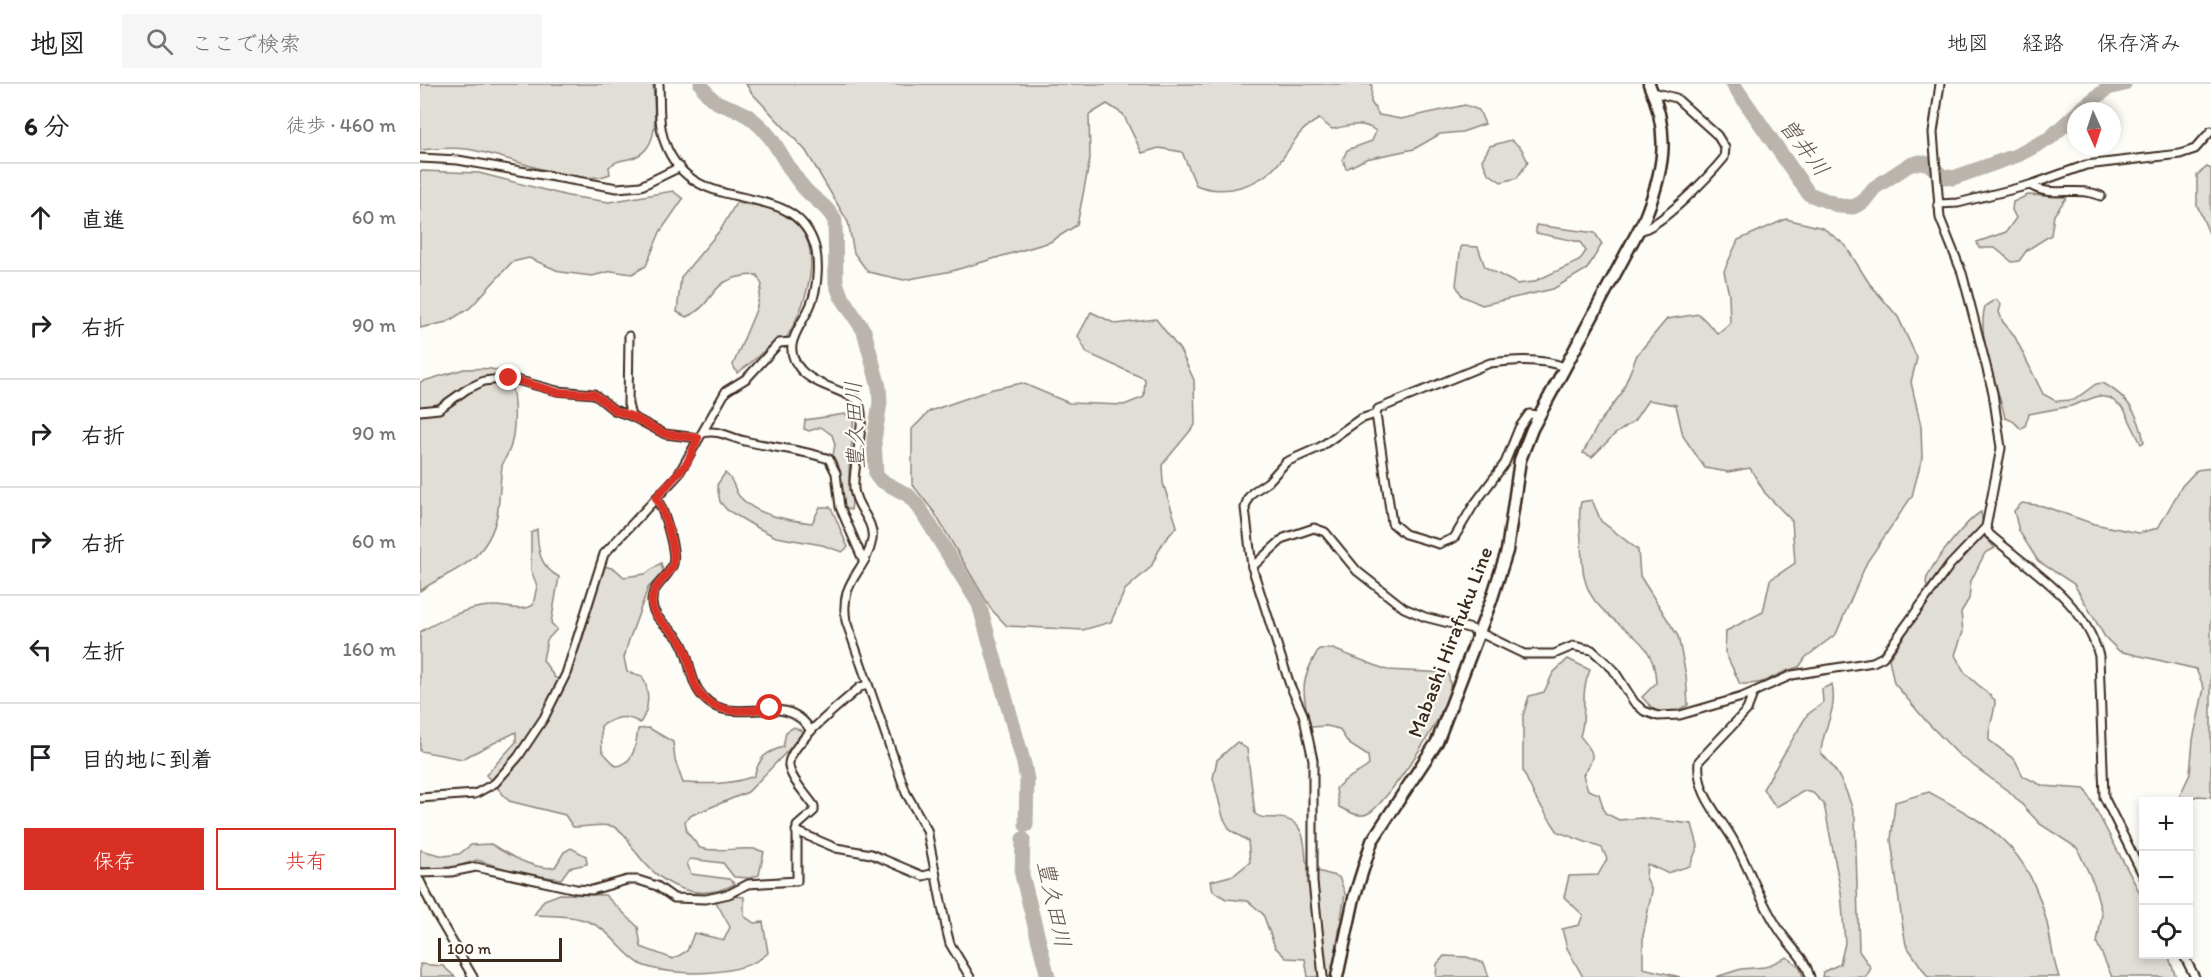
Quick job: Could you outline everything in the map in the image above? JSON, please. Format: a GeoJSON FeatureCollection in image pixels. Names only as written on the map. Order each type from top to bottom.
{"type":"FeatureCollection","features":[{"type":"Feature","properties":{"kind":"main road","name":"Mabashi Hirafuku Line"},"geometry":{"type":"LineString","coordinates":[[1337,977],[1354,898],[1372,841],[1437,742],[1480,632],[1507,551],[1520,460],[1538,415],[1638,231],[1655,192],[1662,162],[1662,126],[1651,88]]}},
{"type":"Feature","properties":{"kind":"street"},"geometry":{"type":"LineString","coordinates":[[659,84],[663,136],[666,146],[680,167],[702,187],[775,205],[789,212],[808,230],[816,251],[815,285],[811,303],[792,335],[795,360],[801,370],[812,378],[847,393],[861,406],[862,420],[855,458],[854,490],[859,508],[870,522],[872,540],[851,580],[844,608],[906,793],[927,830],[950,944],[970,977]]}},
{"type":"Feature","properties":{"kind":"street"},"geometry":{"type":"LineString","coordinates":[[1252,567],[1284,538],[1314,528],[1325,532],[1357,571],[1404,608],[1480,632],[1524,654],[1535,656],[1554,654],[1573,646],[1582,646],[1592,650],[1612,669],[1634,702],[1644,711],[1658,716],[1680,715],[1753,694],[1792,675],[1873,662],[1883,657],[1950,565],[1986,527],[1998,469],[2000,431],[1962,273],[1940,218],[1933,120],[1940,84]]}},
{"type":"Feature","properties":{"kind":"street"},"geometry":{"type":"LineString","coordinates":[[1638,231],[1645,230],[1663,217],[1725,158],[1725,148],[1717,135],[1676,99],[1651,88]]}},
{"type":"Feature","properties":{"kind":"street"},"geometry":{"type":"LineString","coordinates":[[1938,204],[1958,203],[2030,185],[2086,165],[2180,154],[2195,149],[2211,131]]}},
{"type":"Feature","properties":{"kind":"street"},"geometry":{"type":"LineString","coordinates":[[420,158],[458,160],[617,188],[641,186],[680,167]]}},
{"type":"Feature","properties":{"kind":"street"},"geometry":{"type":"LineString","coordinates":[[2030,185],[2050,193],[2079,190],[2101,196]]}},
{"type":"Feature","properties":{"kind":"street"},"geometry":{"type":"LineString","coordinates":[[629,336],[628,404],[631,416]]}},
{"type":"Feature","properties":{"kind":"street"},"geometry":{"type":"LineString","coordinates":[[420,798],[475,794],[495,783],[518,757],[544,718],[566,674],[602,559],[687,463],[726,391],[747,378],[779,343],[792,342]]}},
{"type":"Feature","properties":{"kind":"street"},"geometry":{"type":"LineString","coordinates":[[1538,415],[1528,414],[1519,428],[1505,463],[1473,506],[1454,538],[1439,544],[1405,534],[1392,523],[1376,414],[1378,409],[1490,363],[1506,361],[1554,363],[1564,367]]}},
{"type":"Feature","properties":{"kind":"street"},"geometry":{"type":"LineString","coordinates":[[420,411],[439,409],[467,389],[484,381],[509,378],[557,392],[594,394],[614,410],[631,416],[665,434],[701,435],[718,432],[743,441],[785,447],[829,459],[834,465],[840,507],[863,560]]}},
{"type":"Feature","properties":{"kind":"street"},"geometry":{"type":"LineString","coordinates":[[1323,977],[1313,882],[1313,769],[1309,734],[1290,685],[1252,567],[1245,526],[1248,498],[1286,462],[1302,457],[1360,419],[1376,414]]}},
{"type":"Feature","properties":{"kind":"street"},"geometry":{"type":"LineString","coordinates":[[656,498],[675,554],[673,564],[653,592],[652,604],[656,616],[679,639],[696,687],[703,697],[725,711],[780,708],[811,731]]}},
{"type":"Feature","properties":{"kind":"street"},"geometry":{"type":"LineString","coordinates":[[1986,527],[1989,534],[2068,600],[2095,637],[2100,656],[2104,797],[2139,867]]}},
{"type":"Feature","properties":{"kind":"street"},"geometry":{"type":"LineString","coordinates":[[420,873],[450,872],[476,867],[576,889],[592,890],[627,880],[638,880],[647,881],[674,898],[706,899],[729,894],[748,884],[797,880],[796,831],[800,820],[810,815],[814,806],[789,766],[794,752],[811,731],[860,687],[868,685]]}},
{"type":"Feature","properties":{"kind":"street"},"geometry":{"type":"LineString","coordinates":[[1753,694],[1747,710],[1699,761],[1702,788],[1716,816],[1731,836],[1760,898],[1780,933],[1803,958],[1810,977]]}},
{"type":"Feature","properties":{"kind":"street"},"geometry":{"type":"LineString","coordinates":[[796,831],[836,849],[871,854],[923,876],[935,873]]}},
{"type":"Feature","properties":{"kind":"street"},"geometry":{"type":"LineString","coordinates":[[420,881],[472,977]]}},
{"type":"Feature","properties":{"kind":"street"},"geometry":{"type":"LineString","coordinates":[[2186,959],[2195,977]]}},
{"type":"Feature","properties":{"kind":"shaded area"},"geometry":{"type":"Polygon","coordinates":[[[420,84],[653,84],[655,114],[653,135],[644,152],[615,163],[609,167],[610,174],[596,177],[560,174],[466,149],[420,150],[420,84]]]}},
{"type":"Feature","properties":{"kind":"shaded area"},"geometry":{"type":"Polygon","coordinates":[[[746,84],[1372,84],[1371,102],[1379,115],[1401,119],[1465,105],[1479,110],[1485,124],[1462,132],[1440,134],[1414,149],[1366,159],[1346,169],[1343,159],[1347,150],[1372,141],[1376,131],[1360,125],[1332,129],[1319,119],[1301,132],[1282,159],[1265,176],[1243,186],[1219,190],[1196,185],[1182,152],[1159,148],[1142,153],[1123,114],[1107,104],[1089,115],[1090,159],[1077,225],[1050,242],[952,271],[904,280],[868,272],[854,253],[848,222],[806,151],[746,84]]]}},
{"type":"Feature","properties":{"kind":"shaded area"},"geometry":{"type":"Polygon","coordinates":[[[1511,140],[1521,148],[1528,162],[1517,178],[1501,182],[1488,173],[1482,160],[1490,146],[1511,140]]]}},
{"type":"Feature","properties":{"kind":"shaded area"},"geometry":{"type":"Polygon","coordinates":[[[2207,167],[2211,169],[2211,238],[2197,205],[2197,175],[2207,167]]]}},
{"type":"Feature","properties":{"kind":"shaded area"},"geometry":{"type":"Polygon","coordinates":[[[420,171],[479,173],[568,196],[609,202],[673,191],[683,199],[660,232],[646,266],[632,274],[612,271],[592,276],[561,272],[529,258],[512,262],[470,308],[447,322],[420,328],[420,171]]]}},
{"type":"Feature","properties":{"kind":"shaded area"},"geometry":{"type":"Polygon","coordinates":[[[2028,195],[2067,197],[2054,215],[2051,235],[2027,250],[2019,261],[2012,262],[1995,248],[1979,248],[1977,242],[2006,232],[2016,218],[2012,210],[2013,202],[2028,195]]]}},
{"type":"Feature","properties":{"kind":"shaded area"},"geometry":{"type":"Polygon","coordinates":[[[736,203],[771,208],[790,217],[802,229],[811,259],[810,276],[801,309],[787,337],[773,344],[737,373],[733,365],[756,310],[762,285],[757,275],[740,277],[720,285],[704,305],[686,317],[677,312],[681,277],[721,229],[736,203]]]}},
{"type":"Feature","properties":{"kind":"shaded area"},"geometry":{"type":"Polygon","coordinates":[[[1786,219],[1823,228],[1845,245],[1869,283],[1898,317],[1917,358],[1911,382],[1921,426],[1922,458],[1912,496],[1867,562],[1836,634],[1806,657],[1799,667],[1766,681],[1740,684],[1725,652],[1726,631],[1763,612],[1770,580],[1795,563],[1792,521],[1765,493],[1750,468],[1728,472],[1705,468],[1683,436],[1676,405],[1648,400],[1634,421],[1614,435],[1592,457],[1583,453],[1599,423],[1621,394],[1637,355],[1667,319],[1699,314],[1718,334],[1730,324],[1729,295],[1724,271],[1738,240],[1786,219]]]}},
{"type":"Feature","properties":{"kind":"shaded area"},"geometry":{"type":"Polygon","coordinates":[[[1536,225],[1595,233],[1602,244],[1587,269],[1553,289],[1482,305],[1462,296],[1456,285],[1461,246],[1478,247],[1485,267],[1517,284],[1533,282],[1579,261],[1586,251],[1580,242],[1536,233],[1536,225]]]}},
{"type":"Feature","properties":{"kind":"shaded area"},"geometry":{"type":"Polygon","coordinates":[[[1996,299],[2001,305],[1999,312],[2003,322],[2014,335],[2043,394],[2056,401],[2074,400],[2096,384],[2103,383],[2126,400],[2131,407],[2139,423],[2144,442],[2141,444],[2124,409],[2110,398],[2098,396],[2071,406],[2029,414],[2025,426],[2021,429],[2013,421],[2005,418],[1983,332],[1985,306],[1996,299]]]}},
{"type":"Feature","properties":{"kind":"shaded area"},"geometry":{"type":"Polygon","coordinates":[[[1091,312],[1116,324],[1156,319],[1180,350],[1194,380],[1195,425],[1162,465],[1163,483],[1177,526],[1162,544],[1151,567],[1125,590],[1111,622],[1083,630],[1007,626],[991,609],[934,512],[912,484],[912,429],[930,411],[993,389],[1022,383],[1069,403],[1124,405],[1144,397],[1145,379],[1087,353],[1078,336],[1091,312]]]}},
{"type":"Feature","properties":{"kind":"shaded area"},"geometry":{"type":"Polygon","coordinates":[[[485,368],[500,371],[512,387],[514,419],[512,438],[502,466],[497,517],[490,537],[478,554],[420,591],[420,382],[464,369],[485,368]]]}},
{"type":"Feature","properties":{"kind":"shaded area"},"geometry":{"type":"Polygon","coordinates":[[[845,414],[853,418],[849,470],[851,510],[844,508],[839,470],[833,456],[835,444],[832,435],[821,427],[809,431],[804,429],[805,420],[845,414]]]}},
{"type":"Feature","properties":{"kind":"shaded area"},"geometry":{"type":"Polygon","coordinates":[[[2211,468],[2211,797],[2193,798],[2181,797],[2180,795],[2190,774],[2193,740],[2204,688],[2196,669],[2119,651],[2105,637],[2074,584],[2038,561],[2019,531],[2014,511],[2022,503],[2043,506],[2094,524],[2139,533],[2158,528],[2182,486],[2197,470],[2211,468]]]}},
{"type":"Feature","properties":{"kind":"shaded area"},"geometry":{"type":"Polygon","coordinates":[[[725,473],[731,479],[740,497],[755,509],[773,516],[812,523],[820,507],[830,507],[848,547],[842,552],[822,545],[776,537],[727,510],[720,502],[717,485],[725,473]]]}},
{"type":"Feature","properties":{"kind":"shaded area"},"geometry":{"type":"Polygon","coordinates":[[[1592,500],[1601,521],[1638,550],[1640,576],[1678,636],[1686,675],[1688,705],[1674,712],[1655,711],[1642,697],[1656,683],[1650,657],[1638,639],[1601,608],[1586,584],[1582,567],[1580,511],[1581,502],[1592,500]]]}},
{"type":"Feature","properties":{"kind":"shaded area"},"geometry":{"type":"Polygon","coordinates":[[[1981,512],[1985,537],[1995,548],[1985,553],[1971,581],[1969,599],[1961,612],[1963,632],[1955,655],[1965,673],[1995,700],[1989,740],[2015,760],[2023,776],[2043,786],[2085,789],[2139,891],[2139,959],[2169,959],[2176,977],[2112,977],[2097,943],[2102,914],[2094,884],[2077,848],[2040,824],[2012,794],[1959,755],[1894,683],[1889,659],[1930,596],[1926,584],[1928,575],[1949,544],[1981,512]]]}},
{"type":"Feature","properties":{"kind":"shaded area"},"geometry":{"type":"Polygon","coordinates":[[[537,529],[541,557],[547,568],[559,577],[551,623],[557,629],[547,640],[543,660],[555,678],[566,680],[583,638],[604,566],[615,569],[624,577],[645,574],[661,563],[663,572],[648,588],[624,658],[627,672],[642,676],[645,681],[648,693],[646,712],[640,723],[630,718],[620,718],[601,726],[602,751],[616,766],[627,762],[633,753],[638,729],[649,728],[673,742],[675,760],[683,783],[710,784],[737,781],[754,776],[758,764],[764,757],[771,751],[783,747],[786,732],[794,727],[802,731],[798,740],[748,792],[692,815],[685,821],[687,832],[700,848],[708,850],[750,849],[764,852],[759,875],[750,878],[734,877],[723,863],[690,859],[687,863],[691,874],[729,879],[735,884],[706,892],[679,888],[655,873],[618,829],[605,825],[573,827],[565,815],[509,801],[486,775],[516,742],[516,732],[462,759],[420,751],[420,632],[472,609],[497,606],[518,609],[533,605],[537,586],[531,570],[531,533],[537,529]]]}},
{"type":"Feature","properties":{"kind":"shaded area"},"geometry":{"type":"Polygon","coordinates":[[[1319,649],[1333,649],[1387,670],[1448,673],[1450,691],[1428,737],[1389,793],[1378,806],[1365,815],[1354,814],[1339,807],[1336,789],[1369,765],[1368,756],[1349,744],[1339,729],[1327,726],[1311,727],[1304,687],[1308,670],[1319,649]]]}},
{"type":"Feature","properties":{"kind":"shaded area"},"geometry":{"type":"Polygon","coordinates":[[[1568,659],[1590,670],[1585,687],[1580,736],[1591,751],[1592,759],[1583,775],[1588,790],[1599,794],[1605,813],[1619,820],[1642,818],[1692,824],[1698,846],[1690,866],[1667,873],[1647,864],[1646,877],[1652,891],[1643,936],[1643,968],[1680,977],[1583,977],[1567,948],[1562,929],[1579,925],[1583,915],[1564,897],[1569,876],[1598,875],[1607,859],[1602,848],[1558,832],[1536,799],[1523,771],[1523,715],[1529,696],[1544,692],[1553,673],[1568,659]]]}},
{"type":"Feature","properties":{"kind":"shaded area"},"geometry":{"type":"Polygon","coordinates":[[[1832,684],[1833,703],[1821,753],[1833,767],[1842,783],[1855,818],[1859,951],[1871,968],[1866,977],[1822,977],[1823,972],[1840,964],[1845,943],[1841,892],[1824,804],[1813,793],[1804,791],[1776,807],[1763,789],[1807,715],[1823,703],[1822,689],[1832,684]]]}},
{"type":"Feature","properties":{"kind":"shaded area"},"geometry":{"type":"Polygon","coordinates":[[[1237,742],[1247,749],[1255,814],[1264,818],[1287,819],[1293,822],[1304,839],[1306,861],[1318,871],[1339,877],[1345,893],[1332,977],[1308,977],[1305,959],[1286,958],[1275,947],[1263,914],[1248,901],[1226,899],[1213,891],[1211,881],[1234,875],[1250,862],[1248,841],[1230,830],[1223,817],[1213,778],[1217,760],[1237,742]]]}},
{"type":"Feature","properties":{"kind":"shaded area"},"geometry":{"type":"Polygon","coordinates":[[[1929,792],[1989,828],[2017,856],[2038,894],[2059,977],[1928,977],[1906,945],[1891,840],[1895,802],[1929,792]]]}},
{"type":"Feature","properties":{"kind":"shaded area"},"geometry":{"type":"Polygon","coordinates":[[[491,844],[522,861],[539,867],[555,867],[564,852],[571,848],[586,856],[587,864],[569,868],[561,879],[519,873],[477,860],[456,867],[428,869],[420,867],[420,850],[444,856],[459,854],[471,845],[491,844]]]}},
{"type":"Feature","properties":{"kind":"shaded area"},"geometry":{"type":"Polygon","coordinates":[[[560,894],[605,895],[638,927],[641,947],[673,959],[687,951],[694,933],[724,940],[730,927],[716,902],[731,896],[744,897],[744,916],[754,923],[763,922],[768,953],[757,961],[725,971],[689,973],[655,969],[642,965],[628,955],[604,931],[589,922],[569,917],[534,915],[544,900],[560,894]]]}},
{"type":"Feature","properties":{"kind":"shaded area"},"geometry":{"type":"Polygon","coordinates":[[[1444,956],[1467,957],[1484,963],[1489,977],[1436,977],[1437,964],[1444,956]]]}},
{"type":"Feature","properties":{"kind":"shaded area"},"geometry":{"type":"Polygon","coordinates":[[[1787,957],[1800,967],[1803,977],[1716,977],[1741,969],[1765,967],[1787,957]]]}},
{"type":"Feature","properties":{"kind":"shaded area"},"geometry":{"type":"Polygon","coordinates":[[[420,964],[443,966],[455,977],[420,977],[420,964]]]}},
{"type":"Feature","properties":{"kind":"waterway","name":"豊久田川"},"geometry":{"type":"LineString","coordinates":[[701,84],[712,98],[752,119],[769,135],[797,179],[829,211],[835,221],[836,283],[841,296],[864,331],[879,387],[880,403],[874,440],[876,475],[880,480],[908,495],[919,507],[979,604],[1024,764],[1027,780],[1026,825]]}},
{"type":"Feature","properties":{"kind":"waterway","name":"曽井川"},"geometry":{"type":"LineString","coordinates":[[1733,84],[1809,194],[1840,206],[1853,207],[1863,202],[1874,188],[1909,165],[1920,162],[1929,164],[1942,176],[1953,178],[2018,155],[2050,138],[2067,122]]}},
{"type":"Feature","properties":{"kind":"waterway","name":"曽井川"},"geometry":{"type":"LineString","coordinates":[[2090,102],[2108,88],[2124,84]]}},
{"type":"Feature","properties":{"kind":"waterway","name":"豊久田川"},"geometry":{"type":"LineString","coordinates":[[1023,839],[1022,875],[1048,977]]}},
{"type":"Feature","properties":{"kind":"route"},"geometry":{"type":"LineString","coordinates":[[509,378],[557,392],[594,394],[614,410],[631,416],[646,426],[665,434],[698,438],[687,463],[656,498],[660,503],[675,554],[673,564],[653,592],[652,604],[656,616],[679,639],[688,658],[696,687],[703,697],[725,711],[746,712],[770,708]]}}]}
